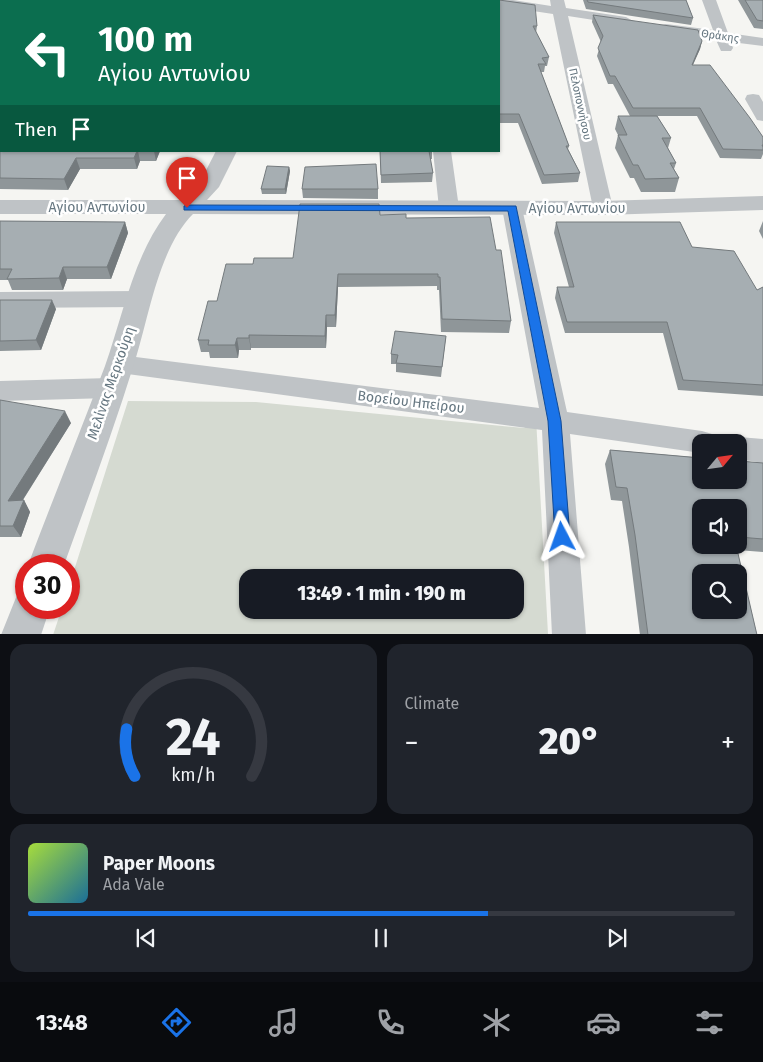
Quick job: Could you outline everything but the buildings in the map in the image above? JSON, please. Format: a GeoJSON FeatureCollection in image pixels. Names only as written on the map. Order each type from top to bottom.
{"type":"FeatureCollection","features":[{"type":"Feature","properties":{"kind":"street"},"geometry":{"type":"LineString","coordinates":[[709,0],[725,43]]}},
{"type":"Feature","properties":{"kind":"street","name":"Θράκης"},"geometry":{"type":"LineString","coordinates":[[500,2],[558,5],[725,43],[763,42]]}},
{"type":"Feature","properties":{"kind":"street","name":"Πελοποννήσου"},"geometry":{"type":"LineString","coordinates":[[558,5],[603,208]]}},
{"type":"Feature","properties":{"kind":"street"},"geometry":{"type":"LineString","coordinates":[[753,99],[763,116]]}},
{"type":"Feature","properties":{"kind":"street","name":"Μελίνας Μερκούρη"},"geometry":{"type":"LineString","coordinates":[[50,554],[115,376],[139,299],[162,238],[170,225],[208,187],[226,152]]}},
{"type":"Feature","properties":{"kind":"street"},"geometry":{"type":"LineString","coordinates":[[442,152],[450,208]]}},
{"type":"Feature","properties":{"kind":"street","name":"Αγίου Αντωνίου"},"geometry":{"type":"LineString","coordinates":[[0,207],[603,208],[763,203]]}},
{"type":"Feature","properties":{"kind":"street"},"geometry":{"type":"LineString","coordinates":[[512,208],[555,421],[569,634]]}},
{"type":"Feature","properties":{"kind":"street"},"geometry":{"type":"LineString","coordinates":[[0,300],[139,299]]}},
{"type":"Feature","properties":{"kind":"street","name":"Βορείου Ηπείρου"},"geometry":{"type":"LineString","coordinates":[[0,391],[115,376],[555,421],[692,441]]}},
{"type":"Feature","properties":{"kind":"street"},"geometry":{"type":"LineString","coordinates":[[748,450],[763,452]]}},
{"type":"Feature","properties":{"kind":"street"},"geometry":{"type":"LineString","coordinates":[[21,634],[26,619]]}},
{"type":"Feature","properties":{"kind":"shaded area"},"geometry":{"type":"Polygon","coordinates":[[[128,401],[256,402],[524,428],[536,418],[548,634],[53,634],[58,619],[80,619],[79,554],[128,401]]]}},
{"type":"Feature","properties":{"kind":"route"},"geometry":{"type":"LineString","coordinates":[[187,208],[512,208],[555,421],[562,537]]}}]}
